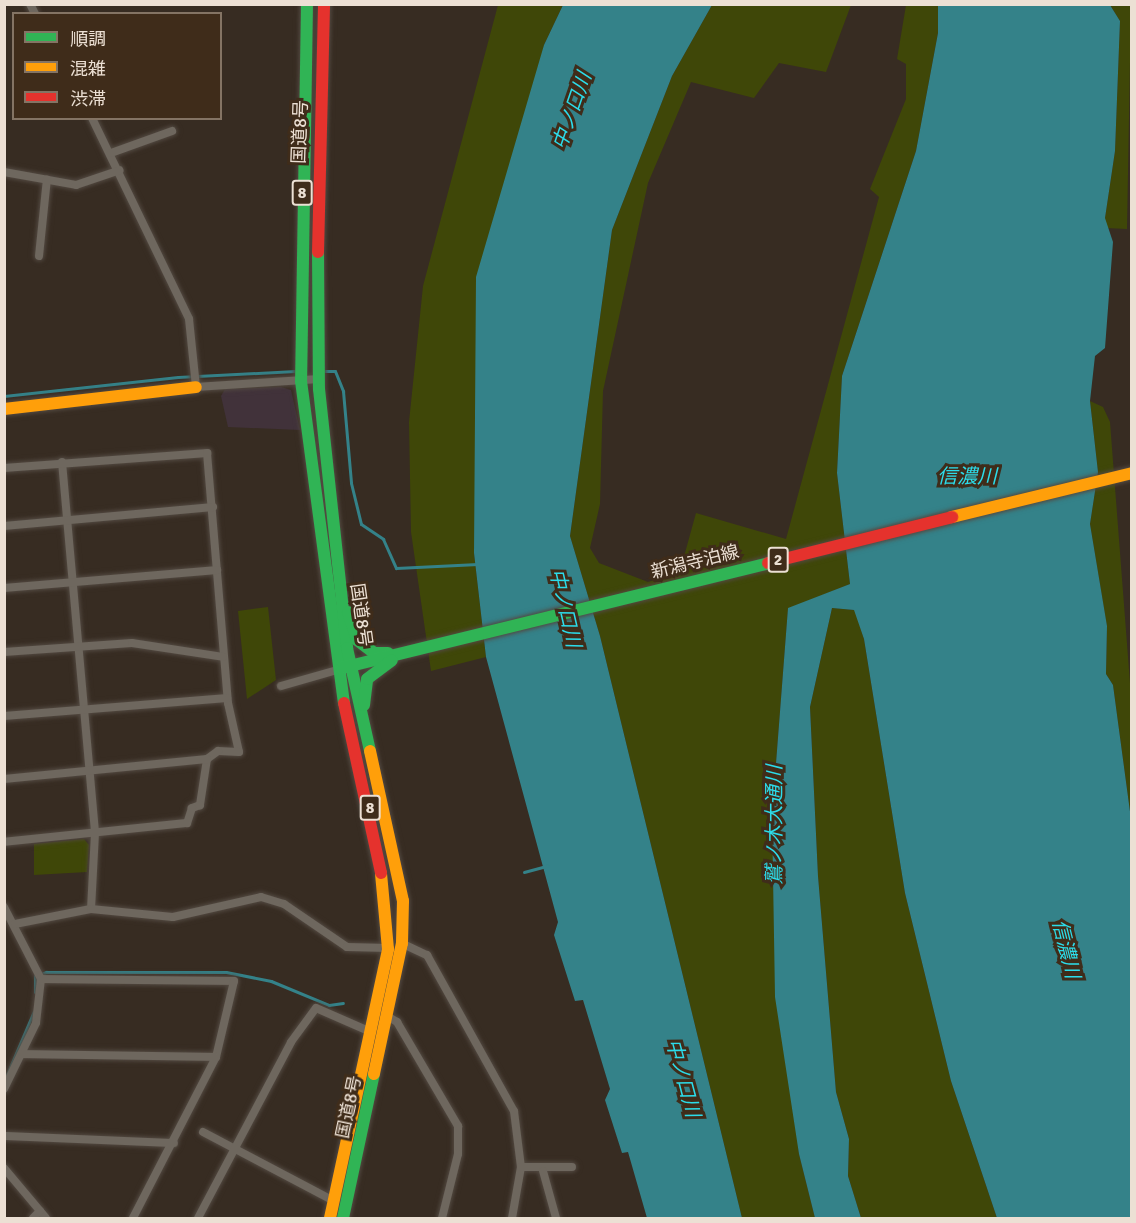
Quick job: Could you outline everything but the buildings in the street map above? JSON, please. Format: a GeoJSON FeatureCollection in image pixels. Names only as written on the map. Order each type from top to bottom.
{"type":"FeatureCollection","features":[{"type":"Feature","properties":{"kind":"main road","name":"国道8号"},"geometry":{"type":"LineString","coordinates":[[307,4],[301,381],[337,670],[386,878],[388,949],[330,1218]]}},
{"type":"Feature","properties":{"kind":"main road","name":"国道8号"},"geometry":{"type":"LineString","coordinates":[[324,4],[316,165],[318,379],[338,579],[362,722],[399,872],[402,943],[343,1218]]}},
{"type":"Feature","properties":{"kind":"main road"},"geometry":{"type":"LineString","coordinates":[[4,409],[196,387]]}},
{"type":"Feature","properties":{"kind":"main road","name":"新潟寺泊線"},"geometry":{"type":"LineString","coordinates":[[337,670],[1131,473]]}},
{"type":"Feature","properties":{"kind":"main road"},"geometry":{"type":"LineString","coordinates":[[338,579],[357,640],[374,653],[404,653]]}},
{"type":"Feature","properties":{"kind":"main road"},"geometry":{"type":"LineString","coordinates":[[362,722],[367,679],[404,653]]}},
{"type":"Feature","properties":{"kind":"street"},"geometry":{"type":"LineString","coordinates":[[93,120],[120,171],[189,319],[196,387],[318,379]]}},
{"type":"Feature","properties":{"kind":"street"},"geometry":{"type":"LineString","coordinates":[[111,153],[172,131]]}},
{"type":"Feature","properties":{"kind":"street"},"geometry":{"type":"LineString","coordinates":[[4,172],[76,185],[120,171]]}},
{"type":"Feature","properties":{"kind":"street"},"geometry":{"type":"LineString","coordinates":[[39,256],[47,179]]}},
{"type":"Feature","properties":{"kind":"street"},"geometry":{"type":"LineString","coordinates":[[4,468],[207,453],[227,698],[239,752],[218,751],[207,759],[4,779]]}},
{"type":"Feature","properties":{"kind":"street"},"geometry":{"type":"LineString","coordinates":[[62,462],[94,833],[91,909]]}},
{"type":"Feature","properties":{"kind":"street"},"geometry":{"type":"LineString","coordinates":[[4,526],[213,507]]}},
{"type":"Feature","properties":{"kind":"street"},"geometry":{"type":"LineString","coordinates":[[4,588],[217,570]]}},
{"type":"Feature","properties":{"kind":"street"},"geometry":{"type":"LineString","coordinates":[[4,652],[132,643],[223,657]]}},
{"type":"Feature","properties":{"kind":"street"},"geometry":{"type":"LineString","coordinates":[[281,686],[337,670]]}},
{"type":"Feature","properties":{"kind":"street"},"geometry":{"type":"LineString","coordinates":[[4,717],[227,698]]}},
{"type":"Feature","properties":{"kind":"street"},"geometry":{"type":"LineString","coordinates":[[4,842],[187,824],[192,808],[200,805],[207,759]]}},
{"type":"Feature","properties":{"kind":"street"},"geometry":{"type":"LineString","coordinates":[[4,926],[13,921],[91,909],[173,916],[261,897],[284,904],[347,947],[388,949],[402,943],[427,955],[510,1103],[521,1167],[512,1218]]}},
{"type":"Feature","properties":{"kind":"street"},"geometry":{"type":"LineString","coordinates":[[4,1089],[22,1054],[39,1012],[41,979],[5,909]]}},
{"type":"Feature","properties":{"kind":"street"},"geometry":{"type":"LineString","coordinates":[[41,979],[234,981],[216,1057],[174,1143],[133,1218]]}},
{"type":"Feature","properties":{"kind":"street"},"geometry":{"type":"LineString","coordinates":[[198,1218],[291,1042],[316,1008],[371,1032]]}},
{"type":"Feature","properties":{"kind":"street"},"geometry":{"type":"LineString","coordinates":[[387,1016],[396,1022],[458,1126],[458,1154],[442,1218]]}},
{"type":"Feature","properties":{"kind":"street"},"geometry":{"type":"LineString","coordinates":[[22,1054],[216,1057]]}},
{"type":"Feature","properties":{"kind":"street"},"geometry":{"type":"LineString","coordinates":[[203,1132],[334,1201]]}},
{"type":"Feature","properties":{"kind":"street"},"geometry":{"type":"LineString","coordinates":[[4,1136],[174,1143]]}},
{"type":"Feature","properties":{"kind":"street"},"geometry":{"type":"LineString","coordinates":[[521,1167],[543,1171],[572,1167]]}},
{"type":"Feature","properties":{"kind":"street"},"geometry":{"type":"LineString","coordinates":[[4,1168],[43,1215],[33,1218]]}},
{"type":"Feature","properties":{"kind":"street"},"geometry":{"type":"LineString","coordinates":[[543,1171],[556,1218]]}},
{"type":"Feature","properties":{"kind":"shaded area"},"geometry":{"type":"Polygon","coordinates":[[[281,387],[291,390],[300,430],[228,427],[221,396],[225,389],[281,387]]]}},
{"type":"Feature","properties":{"kind":"green space"},"geometry":{"type":"Polygon","coordinates":[[[498,5],[563,5],[544,45],[474,553],[486,657],[431,671],[411,532],[409,422],[423,286],[498,5]]]}},
{"type":"Feature","properties":{"kind":"green space"},"geometry":{"type":"Polygon","coordinates":[[[712,5],[851,5],[826,72],[779,63],[754,98],[691,82],[648,183],[603,391],[600,504],[590,548],[599,563],[648,582],[680,571],[696,513],[786,539],[879,197],[870,189],[906,99],[906,64],[897,59],[906,5],[938,5],[938,33],[916,151],[842,376],[837,473],[850,584],[788,609],[772,815],[799,1154],[815,1218],[742,1218],[600,636],[570,536],[612,230],[672,76],[712,5]]]}},
{"type":"Feature","properties":{"kind":"green space"},"geometry":{"type":"Polygon","coordinates":[[[1110,5],[1131,5],[1127,229],[1106,228],[1105,218],[1115,151],[1120,21],[1110,5]]]}},
{"type":"Feature","properties":{"kind":"green space"},"geometry":{"type":"Polygon","coordinates":[[[1090,401],[1103,407],[1110,422],[1131,696],[1131,819],[1113,685],[1106,674],[1107,627],[1090,524],[1098,472],[1090,401]]]}},
{"type":"Feature","properties":{"kind":"green space"},"geometry":{"type":"Polygon","coordinates":[[[268,607],[276,680],[247,699],[238,611],[268,607]]]}},
{"type":"Feature","properties":{"kind":"green space"},"geometry":{"type":"Polygon","coordinates":[[[832,608],[855,610],[864,639],[905,893],[951,1081],[997,1218],[861,1218],[848,1176],[849,1139],[836,1092],[818,876],[810,707],[832,608]]]}},
{"type":"Feature","properties":{"kind":"green space"},"geometry":{"type":"Polygon","coordinates":[[[84,839],[89,845],[87,872],[34,875],[34,844],[84,839]]]}},
{"type":"Feature","properties":{"kind":"water","name":"中ノ口川"},"geometry":{"type":"Polygon","coordinates":[[[563,5],[712,5],[672,76],[612,230],[570,536],[600,636],[742,1218],[647,1218],[628,1152],[622,1153],[605,1100],[610,1089],[583,1000],[575,1001],[554,935],[558,922],[486,657],[474,553],[476,277],[544,45],[563,5]]]}},
{"type":"Feature","properties":{"kind":"water","name":"信濃川"},"geometry":{"type":"Polygon","coordinates":[[[938,5],[1110,5],[1120,21],[1115,151],[1105,218],[1113,242],[1105,348],[1095,356],[1090,401],[1098,472],[1090,524],[1107,626],[1106,674],[1113,685],[1131,819],[1131,1218],[997,1218],[951,1081],[905,893],[864,639],[854,610],[832,608],[810,707],[818,876],[836,1092],[849,1139],[848,1176],[861,1218],[815,1218],[799,1154],[775,997],[772,815],[788,608],[850,584],[837,473],[842,376],[916,151],[938,33],[938,5]]]}},
{"type":"Feature","properties":{"kind":"waterway"},"geometry":{"type":"LineString","coordinates":[[4,396],[178,377],[296,371]]}},
{"type":"Feature","properties":{"kind":"waterway"},"geometry":{"type":"LineString","coordinates":[[323,371],[335,371],[343,391],[351,483],[361,524],[383,539],[396,568],[478,564]]}},
{"type":"Feature","properties":{"kind":"waterway"},"geometry":{"type":"LineString","coordinates":[[524,872],[547,866]]}},
{"type":"Feature","properties":{"kind":"waterway"},"geometry":{"type":"LineString","coordinates":[[35,992],[35,976],[46,972],[226,972],[271,981],[329,1005],[343,1003]]}},
{"type":"Feature","properties":{"kind":"waterway"},"geometry":{"type":"LineString","coordinates":[[5,1079],[34,1011]]}},
{"type":"Feature","properties":{"kind":"traffic: fast"},"geometry":{"type":"LineString","coordinates":[[307,4],[301,381],[344,703]]}},
{"type":"Feature","properties":{"kind":"traffic: fast"},"geometry":{"type":"LineString","coordinates":[[318,252],[319,389],[347,648],[370,751]]}},
{"type":"Feature","properties":{"kind":"traffic: fast"},"geometry":{"type":"LineString","coordinates":[[342,668],[768,563]]}},
{"type":"Feature","properties":{"kind":"traffic: fast"},"geometry":{"type":"LineString","coordinates":[[348,612],[357,640],[374,653],[388,653]]}},
{"type":"Feature","properties":{"kind":"traffic: fast"},"geometry":{"type":"LineString","coordinates":[[364,705],[367,679],[392,660]]}},
{"type":"Feature","properties":{"kind":"traffic: fast"},"geometry":{"type":"LineString","coordinates":[[343,1218],[374,1074]]}},
{"type":"Feature","properties":{"kind":"traffic: slow"},"geometry":{"type":"LineString","coordinates":[[4,409],[196,387]]}},
{"type":"Feature","properties":{"kind":"traffic: slow"},"geometry":{"type":"LineString","coordinates":[[952,517],[1132,473]]}},
{"type":"Feature","properties":{"kind":"traffic: slow"},"geometry":{"type":"LineString","coordinates":[[370,751],[403,901],[402,943],[374,1074]]}},
{"type":"Feature","properties":{"kind":"traffic: slow"},"geometry":{"type":"LineString","coordinates":[[330,1218],[388,949],[381,873]]}},
{"type":"Feature","properties":{"kind":"traffic: jam"},"geometry":{"type":"LineString","coordinates":[[318,252],[324,4]]}},
{"type":"Feature","properties":{"kind":"traffic: jam"},"geometry":{"type":"LineString","coordinates":[[768,563],[952,517]]}},
{"type":"Feature","properties":{"kind":"traffic: jam"},"geometry":{"type":"LineString","coordinates":[[344,703],[381,873]]}},
{"type":"Feature","properties":{"kind":"water label","name":"鷲ノ木大通川"},"geometry":{"type":"Point","coordinates":[774,825]}}]}
